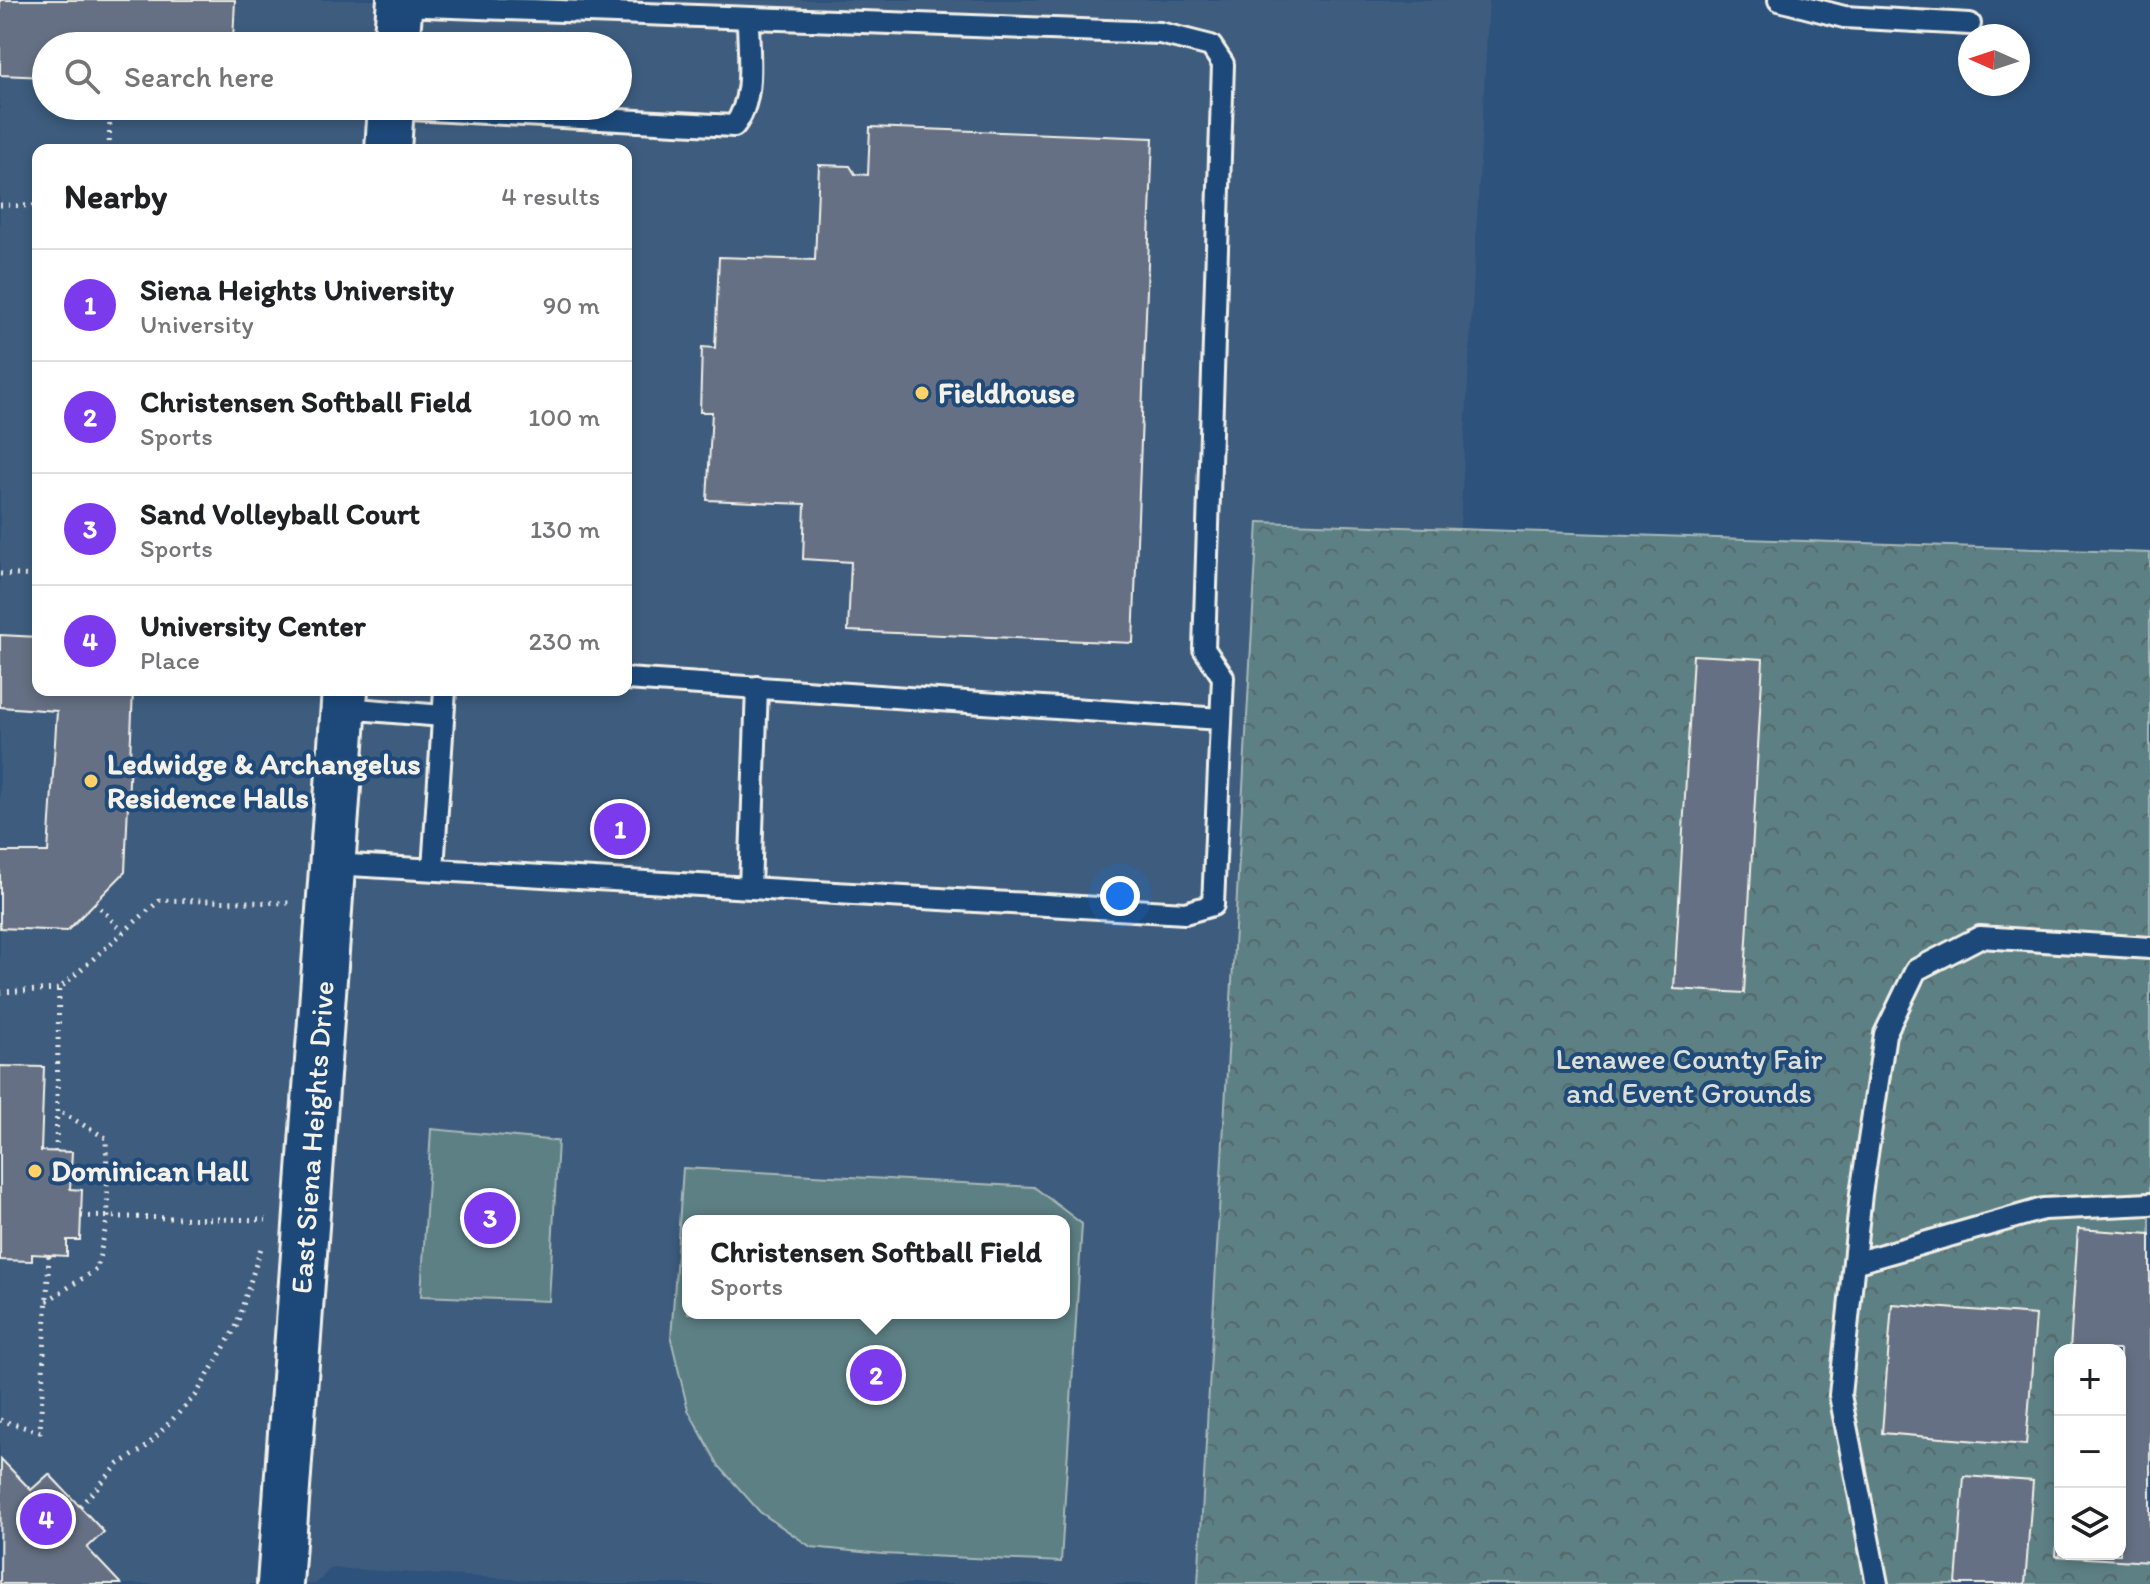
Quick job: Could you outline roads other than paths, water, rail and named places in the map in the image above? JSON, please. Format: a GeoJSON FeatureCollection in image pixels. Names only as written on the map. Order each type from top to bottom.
{"type":"FeatureCollection","features":[{"type":"Feature","properties":{"kind":"street","name":"East Siena Heights Drive"},"geometry":{"type":"LineString","coordinates":[[280,1584],[345,699]]}},
{"type":"Feature","properties":{"kind":"lane"},"geometry":{"type":"LineString","coordinates":[[1779,0],[1844,17],[1970,24]]}},
{"type":"Feature","properties":{"kind":"lane"},"geometry":{"type":"LineString","coordinates":[[332,864],[1185,913],[1213,905],[1223,677],[1204,649],[1223,64],[1211,46],[1160,33],[748,19],[398,17]]}},
{"type":"Feature","properties":{"kind":"lane"},"geometry":{"type":"LineString","coordinates":[[390,121],[734,126],[743,115],[747,96],[748,19]]}},
{"type":"Feature","properties":{"kind":"lane"},"geometry":{"type":"LineString","coordinates":[[632,679],[1221,719]]}},
{"type":"Feature","properties":{"kind":"lane"},"geometry":{"type":"LineString","coordinates":[[750,888],[757,687]]}},
{"type":"Feature","properties":{"kind":"lane"},"geometry":{"type":"LineString","coordinates":[[433,869],[445,696]]}},
{"type":"Feature","properties":{"kind":"lane"},"geometry":{"type":"LineString","coordinates":[[345,699],[443,716]]}},
{"type":"Feature","properties":{"kind":"lane"},"geometry":{"type":"LineString","coordinates":[[1877,1584],[1840,1395],[1861,1194],[1885,1034],[1916,970],[1980,937],[2150,948]]}},
{"type":"Feature","properties":{"kind":"lane"},"geometry":{"type":"LineString","coordinates":[[1854,1263],[2043,1209],[2150,1204]]}},
{"type":"Feature","properties":{"kind":"place","name":"Fieldhouse"},"geometry":{"type":"Point","coordinates":[922,393]}},
{"type":"Feature","properties":{"kind":"place","name":"Ledwidge & Archangelus Residence Halls"},"geometry":{"type":"Point","coordinates":[91,781]}},
{"type":"Feature","properties":{"kind":"place","name":"Siena Heights University"},"geometry":{"type":"Point","coordinates":[620,829]}},
{"type":"Feature","properties":{"kind":"place","name":"Dominican Hall"},"geometry":{"type":"Point","coordinates":[35,1171]}},
{"type":"Feature","properties":{"kind":"place","name":"Sand Volleyball Court"},"geometry":{"type":"Point","coordinates":[490,1218]}},
{"type":"Feature","properties":{"kind":"place","name":"Christensen Softball Field"},"geometry":{"type":"Point","coordinates":[876,1375]}},
{"type":"Feature","properties":{"kind":"place","name":"University Center"},"geometry":{"type":"Point","coordinates":[46,1519]}},
{"type":"Feature","properties":{"kind":"park label","name":"Lenawee County Fair and Event Grounds"},"geometry":{"type":"Point","coordinates":[1689,1076]}}]}
